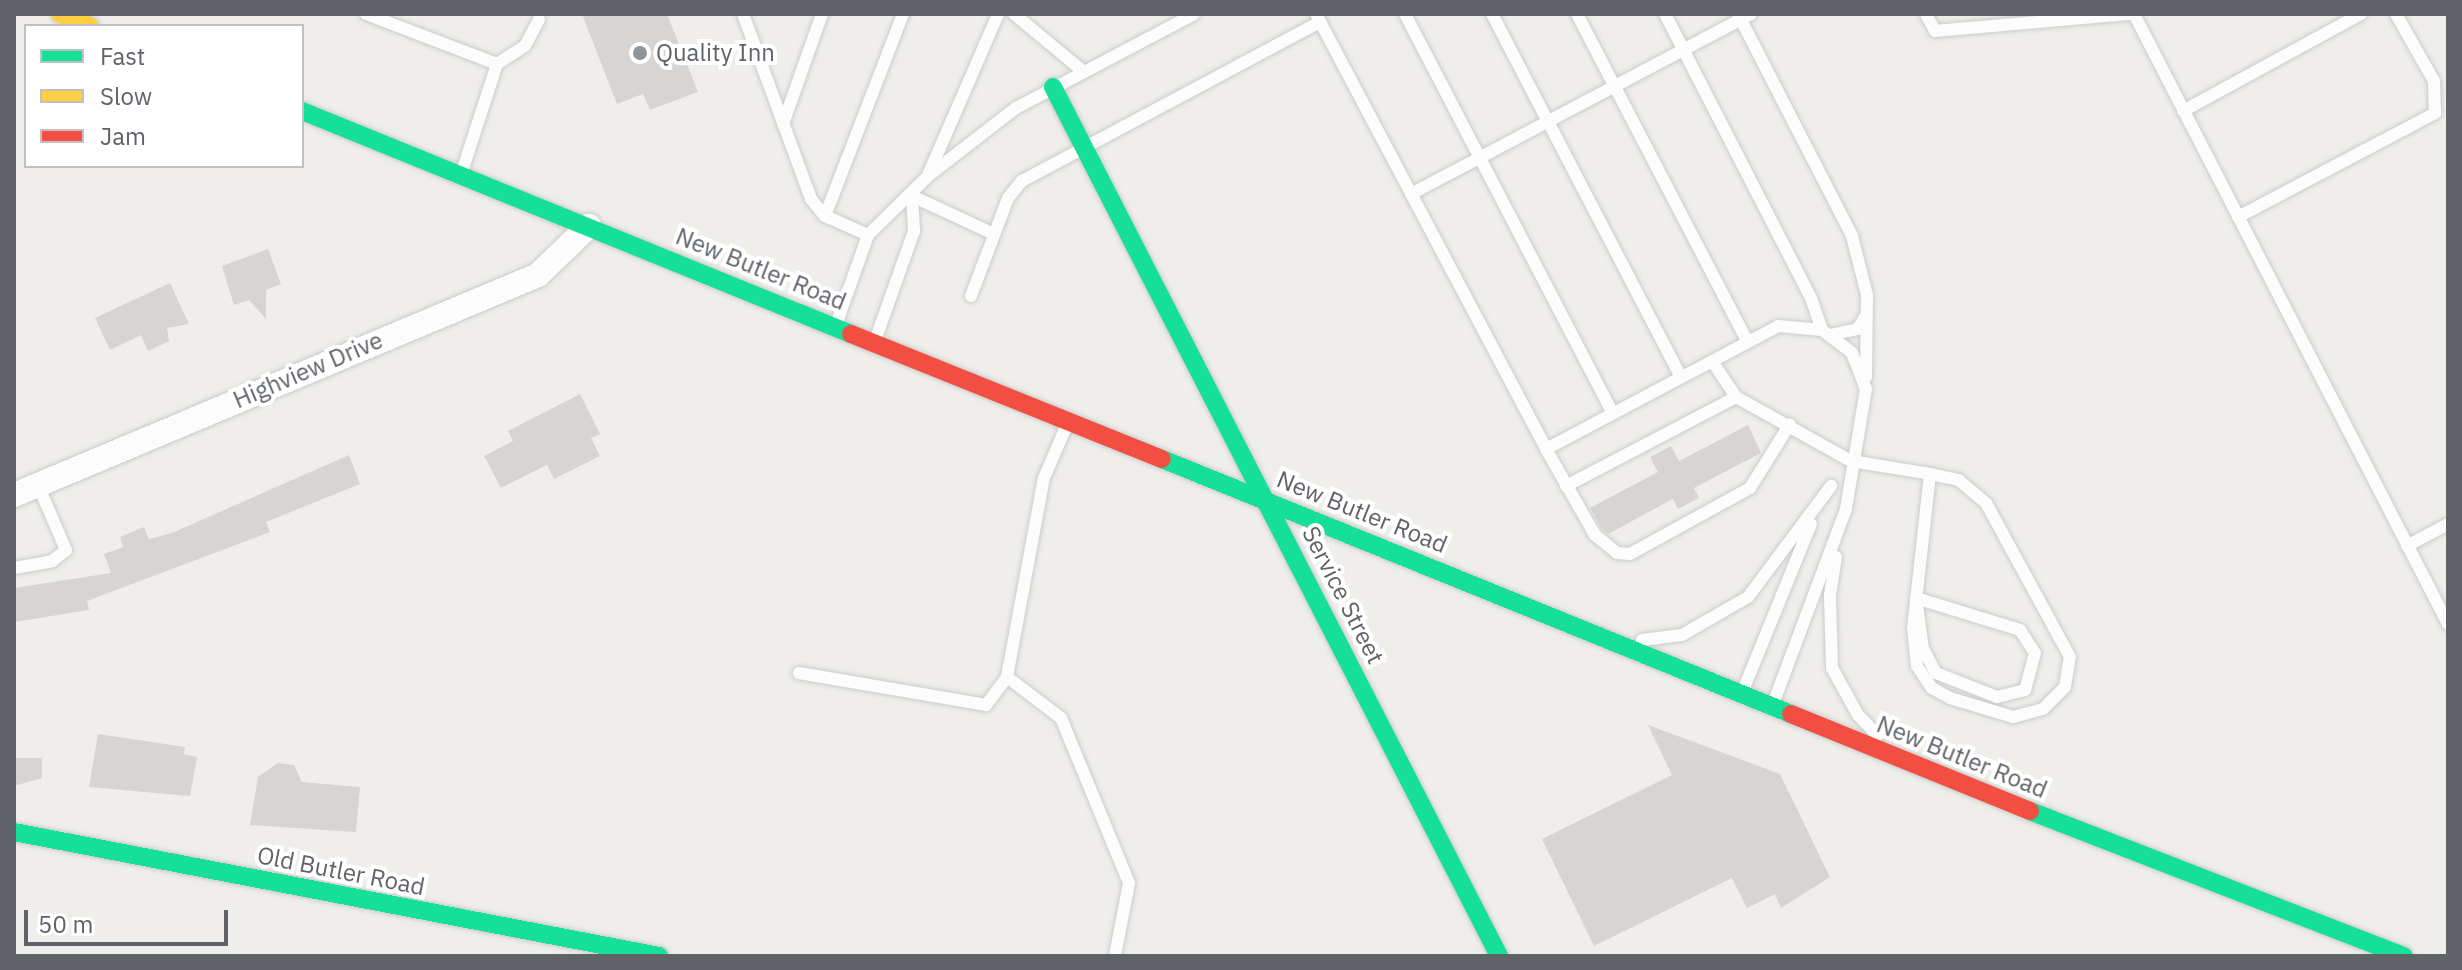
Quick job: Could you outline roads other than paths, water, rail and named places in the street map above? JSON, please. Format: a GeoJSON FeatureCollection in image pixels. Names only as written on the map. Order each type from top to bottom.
{"type":"FeatureCollection","features":[{"type":"Feature","properties":{"kind":"main road"},"geometry":{"type":"LineString","coordinates":[[60,14],[85,24]]}},
{"type":"Feature","properties":{"kind":"main road","name":"Service Street"},"geometry":{"type":"LineString","coordinates":[[1053,87],[1268,500],[1499,956]]}},
{"type":"Feature","properties":{"kind":"main road","name":"New Butler Road"},"geometry":{"type":"LineString","coordinates":[[304,112],[1268,500],[2351,945],[2404,956]]}},
{"type":"Feature","properties":{"kind":"main road","name":"Old Butler Road"},"geometry":{"type":"LineString","coordinates":[[14,832],[659,956]]}},
{"type":"Feature","properties":{"kind":"street","name":"Highview Drive"},"geometry":{"type":"LineString","coordinates":[[14,495],[538,275],[589,226]]}},
{"type":"Feature","properties":{"kind":"lane"},"geometry":{"type":"LineString","coordinates":[[366,14],[497,64]]}},
{"type":"Feature","properties":{"kind":"lane"},"geometry":{"type":"LineString","coordinates":[[743,14],[811,199],[825,216],[868,235]]}},
{"type":"Feature","properties":{"kind":"lane"},"geometry":{"type":"LineString","coordinates":[[782,124],[822,14]]}},
{"type":"Feature","properties":{"kind":"lane"},"geometry":{"type":"LineString","coordinates":[[825,216],[903,14]]}},
{"type":"Feature","properties":{"kind":"lane"},"geometry":{"type":"LineString","coordinates":[[928,176],[998,14]]}},
{"type":"Feature","properties":{"kind":"lane"},"geometry":{"type":"LineString","coordinates":[[1014,14],[1084,72]]}},
{"type":"Feature","properties":{"kind":"lane"},"geometry":{"type":"LineString","coordinates":[[836,325],[868,235],[912,196],[928,176],[987,128],[1053,87],[1194,14]]}},
{"type":"Feature","properties":{"kind":"lane"},"geometry":{"type":"LineString","coordinates":[[1405,14],[1613,413]]}},
{"type":"Feature","properties":{"kind":"lane"},"geometry":{"type":"LineString","coordinates":[[1492,14],[1681,377]]}},
{"type":"Feature","properties":{"kind":"lane"},"geometry":{"type":"LineString","coordinates":[[1577,14],[1748,342]]}},
{"type":"Feature","properties":{"kind":"lane"},"geometry":{"type":"LineString","coordinates":[[1665,14],[1826,332],[1852,353],[1866,389]]}},
{"type":"Feature","properties":{"kind":"lane"},"geometry":{"type":"LineString","coordinates":[[1926,14],[1935,31],[2133,14],[2448,624]]}},
{"type":"Feature","properties":{"kind":"lane"},"geometry":{"type":"LineString","coordinates":[[2183,111],[2361,14]]}},
{"type":"Feature","properties":{"kind":"lane"},"geometry":{"type":"LineString","coordinates":[[2238,217],[2435,113],[2434,81],[2396,14]]}},
{"type":"Feature","properties":{"kind":"lane"},"geometry":{"type":"LineString","coordinates":[[1411,194],[1743,16],[1852,236],[1867,312],[1866,389],[1851,461],[1830,596],[1832,668],[1858,715],[1926,769]]}},
{"type":"Feature","properties":{"kind":"lane"},"geometry":{"type":"LineString","coordinates":[[971,296],[994,234],[1022,181],[1318,18],[1546,449],[1595,535],[1617,553],[1630,554],[1750,488],[1790,424]]}},
{"type":"Feature","properties":{"kind":"lane"},"geometry":{"type":"LineString","coordinates":[[462,175],[497,64],[525,46],[539,20]]}},
{"type":"Feature","properties":{"kind":"lane"},"geometry":{"type":"LineString","coordinates":[[912,196],[994,234]]}},
{"type":"Feature","properties":{"kind":"lane"},"geometry":{"type":"LineString","coordinates":[[875,342],[914,231],[912,196]]}},
{"type":"Feature","properties":{"kind":"lane"},"geometry":{"type":"LineString","coordinates":[[1546,449],[1778,326],[1826,332],[1858,329],[1867,312]]}},
{"type":"Feature","properties":{"kind":"lane"},"geometry":{"type":"LineString","coordinates":[[1712,361],[1736,397],[1790,424],[1851,461],[1930,474],[1959,480],[1986,503],[2070,657],[2065,687],[2043,709],[2013,717],[1941,693],[1923,679],[1912,648],[1930,474]]}},
{"type":"Feature","properties":{"kind":"lane"},"geometry":{"type":"LineString","coordinates":[[1566,486],[1736,397]]}},
{"type":"Feature","properties":{"kind":"lane"},"geometry":{"type":"LineString","coordinates":[[799,673],[986,705],[1007,677],[1044,478],[1069,420]]}},
{"type":"Feature","properties":{"kind":"lane"},"geometry":{"type":"LineString","coordinates":[[1591,632],[1658,640],[1717,620],[1781,561],[1851,461]]}},
{"type":"Feature","properties":{"kind":"lane"},"geometry":{"type":"LineString","coordinates":[[14,568],[52,561],[66,550],[38,485]]}},
{"type":"Feature","properties":{"kind":"lane"},"geometry":{"type":"LineString","coordinates":[[1742,693],[1831,486]]}},
{"type":"Feature","properties":{"kind":"lane"},"geometry":{"type":"LineString","coordinates":[[1773,706],[1842,524]]}},
{"type":"Feature","properties":{"kind":"lane"},"geometry":{"type":"LineString","coordinates":[[2407,546],[2448,524]]}},
{"type":"Feature","properties":{"kind":"lane"},"geometry":{"type":"LineString","coordinates":[[1916,598],[2020,630],[2035,653],[2025,690],[1997,697],[1936,673],[1923,649],[1916,598]]}},
{"type":"Feature","properties":{"kind":"lane"},"geometry":{"type":"LineString","coordinates":[[1007,677],[1061,718],[1129,883],[1115,956]]}},
{"type":"Feature","properties":{"kind":"place","name":"Quality Inn"},"geometry":{"type":"Point","coordinates":[640,53]}}]}
